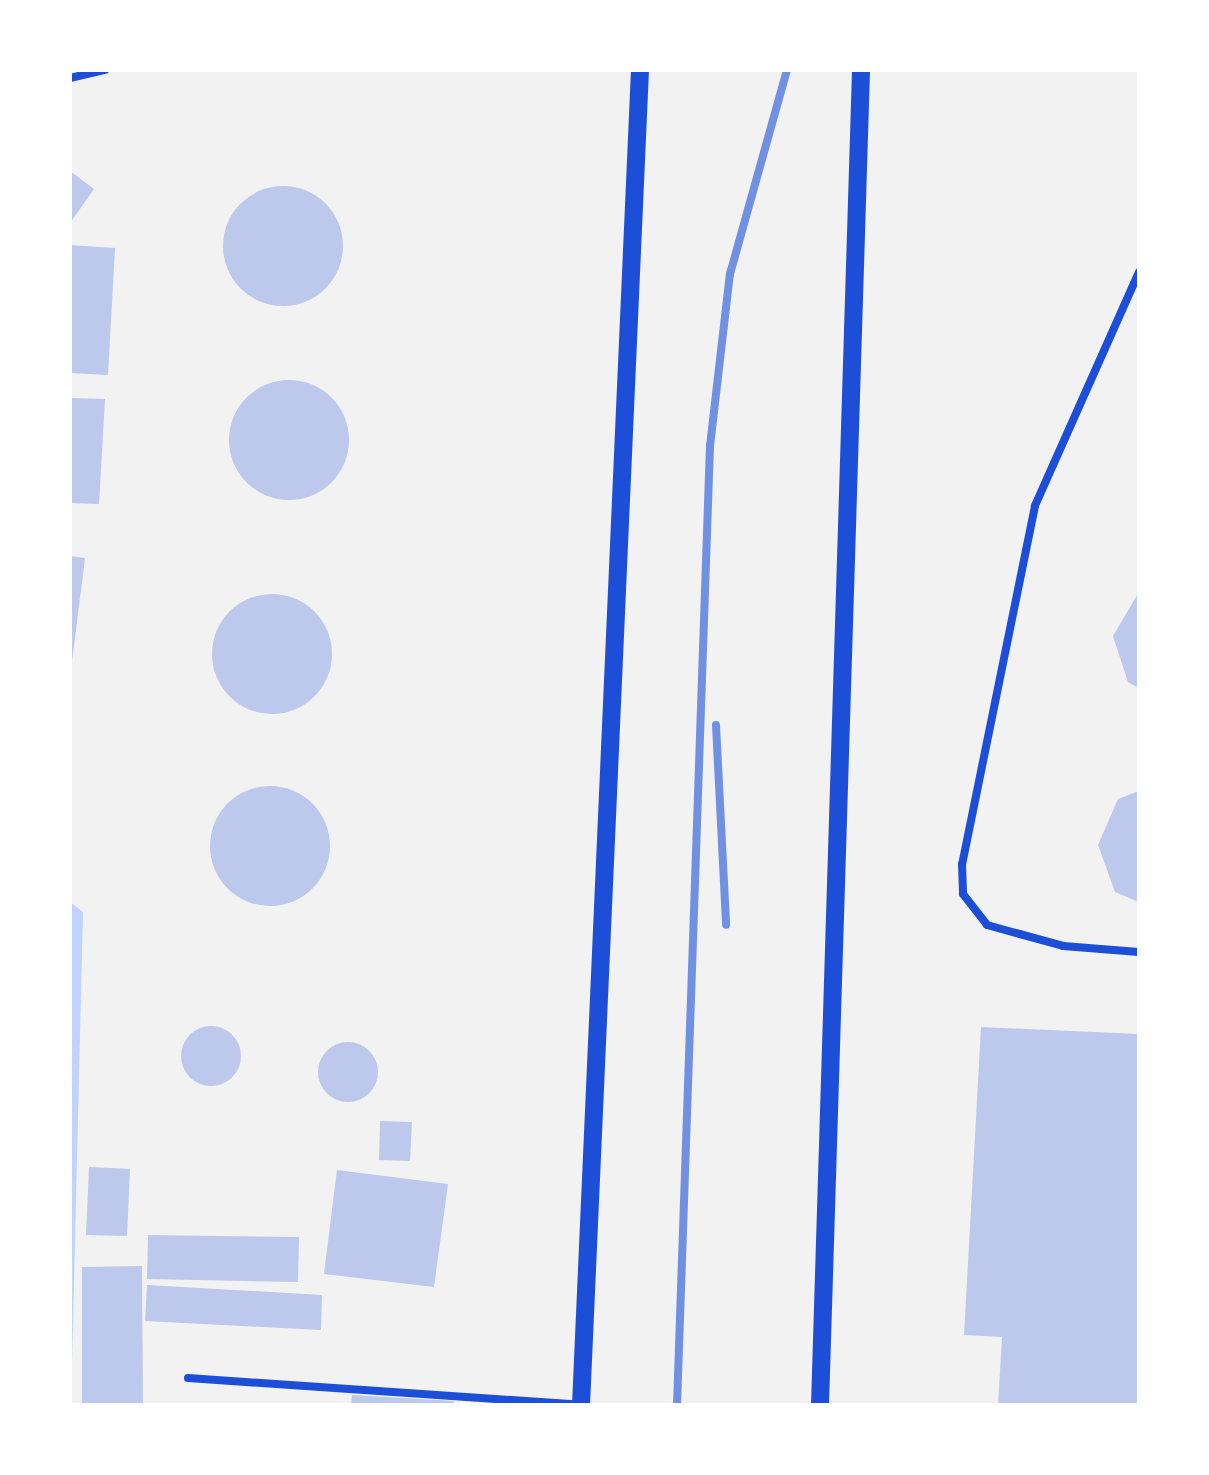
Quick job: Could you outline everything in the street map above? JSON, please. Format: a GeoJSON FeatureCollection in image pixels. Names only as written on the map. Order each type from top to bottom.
{"type":"FeatureCollection","features":[{"type":"Feature","properties":{"kind":"street"},"geometry":{"type":"LineString","coordinates":[[582,1405],[640,70]]}},
{"type":"Feature","properties":{"kind":"street"},"geometry":{"type":"LineString","coordinates":[[820,1405],[861,70]]}},
{"type":"Feature","properties":{"kind":"lane"},"geometry":{"type":"LineString","coordinates":[[70,78],[106,70]]}},
{"type":"Feature","properties":{"kind":"lane"},"geometry":{"type":"LineString","coordinates":[[1139,272],[1035,506],[962,864],[964,894],[987,926],[1062,946],[1139,952]]}},
{"type":"Feature","properties":{"kind":"lane"},"geometry":{"type":"LineString","coordinates":[[188,1378],[582,1405]]}},
{"type":"Feature","properties":{"kind":"water"},"geometry":{"type":"Polygon","coordinates":[[[70,902],[83,912],[71,1405],[70,1405],[70,902]]]}},
{"type":"Feature","properties":{"kind":"building"},"geometry":{"type":"Polygon","coordinates":[[[70,171],[94,189],[70,223],[70,171]]]}},
{"type":"Feature","properties":{"kind":"building"},"geometry":{"type":"Polygon","coordinates":[[[283,186],[306,190],[326,203],[339,223],[343,246],[339,269],[326,289],[306,302],[283,306],[260,302],[240,289],[227,269],[223,246],[227,223],[240,203],[260,190],[283,186]]]}},
{"type":"Feature","properties":{"kind":"building"},"geometry":{"type":"Polygon","coordinates":[[[70,245],[115,248],[108,375],[70,373],[70,245]]]}},
{"type":"Feature","properties":{"kind":"building"},"geometry":{"type":"Polygon","coordinates":[[[289,380],[312,384],[332,397],[345,417],[349,440],[345,463],[332,483],[312,496],[289,500],[266,496],[246,483],[233,463],[229,440],[233,417],[246,397],[266,384],[289,380]]]}},
{"type":"Feature","properties":{"kind":"building"},"geometry":{"type":"Polygon","coordinates":[[[70,398],[105,399],[99,504],[70,503],[70,398]]]}},
{"type":"Feature","properties":{"kind":"building"},"geometry":{"type":"Polygon","coordinates":[[[70,556],[85,558],[72,661],[70,661],[70,556]]]}},
{"type":"Feature","properties":{"kind":"building"},"geometry":{"type":"Polygon","coordinates":[[[1139,592],[1139,688],[1128,682],[1113,636],[1139,592]]]}},
{"type":"Feature","properties":{"kind":"building"},"geometry":{"type":"Polygon","coordinates":[[[272,594],[295,598],[315,611],[328,631],[332,654],[328,677],[315,697],[295,710],[272,714],[249,710],[229,697],[216,677],[212,654],[216,631],[229,611],[249,598],[272,594]]]}},
{"type":"Feature","properties":{"kind":"building"},"geometry":{"type":"Polygon","coordinates":[[[270,786],[293,790],[313,803],[326,823],[330,846],[326,869],[313,889],[293,902],[270,906],[247,902],[227,889],[214,869],[210,846],[214,823],[227,803],[247,790],[270,786]]]}},
{"type":"Feature","properties":{"kind":"building"},"geometry":{"type":"Polygon","coordinates":[[[1139,791],[1139,902],[1115,892],[1098,845],[1118,799],[1139,791]]]}},
{"type":"Feature","properties":{"kind":"building"},"geometry":{"type":"Polygon","coordinates":[[[211,1026],[232,1035],[241,1056],[232,1077],[211,1086],[190,1077],[181,1056],[190,1035],[211,1026]]]}},
{"type":"Feature","properties":{"kind":"building"},"geometry":{"type":"Polygon","coordinates":[[[981,1027],[1139,1034],[1139,1405],[998,1405],[1002,1337],[964,1335],[981,1027]]]}},
{"type":"Feature","properties":{"kind":"building"},"geometry":{"type":"Polygon","coordinates":[[[348,1042],[369,1051],[378,1072],[369,1093],[348,1102],[327,1093],[318,1072],[327,1051],[348,1042]]]}},
{"type":"Feature","properties":{"kind":"building"},"geometry":{"type":"Polygon","coordinates":[[[380,1121],[412,1122],[410,1161],[379,1160],[380,1121]]]}},
{"type":"Feature","properties":{"kind":"building"},"geometry":{"type":"Polygon","coordinates":[[[89,1167],[130,1169],[127,1236],[86,1235],[89,1167]]]}},
{"type":"Feature","properties":{"kind":"building"},"geometry":{"type":"Polygon","coordinates":[[[337,1170],[448,1184],[434,1287],[324,1274],[337,1170]]]}},
{"type":"Feature","properties":{"kind":"building"},"geometry":{"type":"Polygon","coordinates":[[[148,1235],[299,1237],[298,1282],[147,1279],[148,1235]]]}},
{"type":"Feature","properties":{"kind":"building"},"geometry":{"type":"Polygon","coordinates":[[[142,1266],[143,1405],[82,1405],[82,1267],[142,1266]]]}},
{"type":"Feature","properties":{"kind":"building"},"geometry":{"type":"Polygon","coordinates":[[[147,1285],[322,1295],[321,1330],[145,1321],[147,1285]]]}},
{"type":"Feature","properties":{"kind":"building"},"geometry":{"type":"Polygon","coordinates":[[[352,1395],[454,1401],[453,1405],[351,1405],[352,1395]]]}},
{"type":"Feature","properties":{"kind":"railway"},"geometry":{"type":"LineString","coordinates":[[677,1405],[710,446],[730,274],[787,70]]}},
{"type":"Feature","properties":{"kind":"railway"},"geometry":{"type":"LineString","coordinates":[[716,725],[726,925]]}}]}
